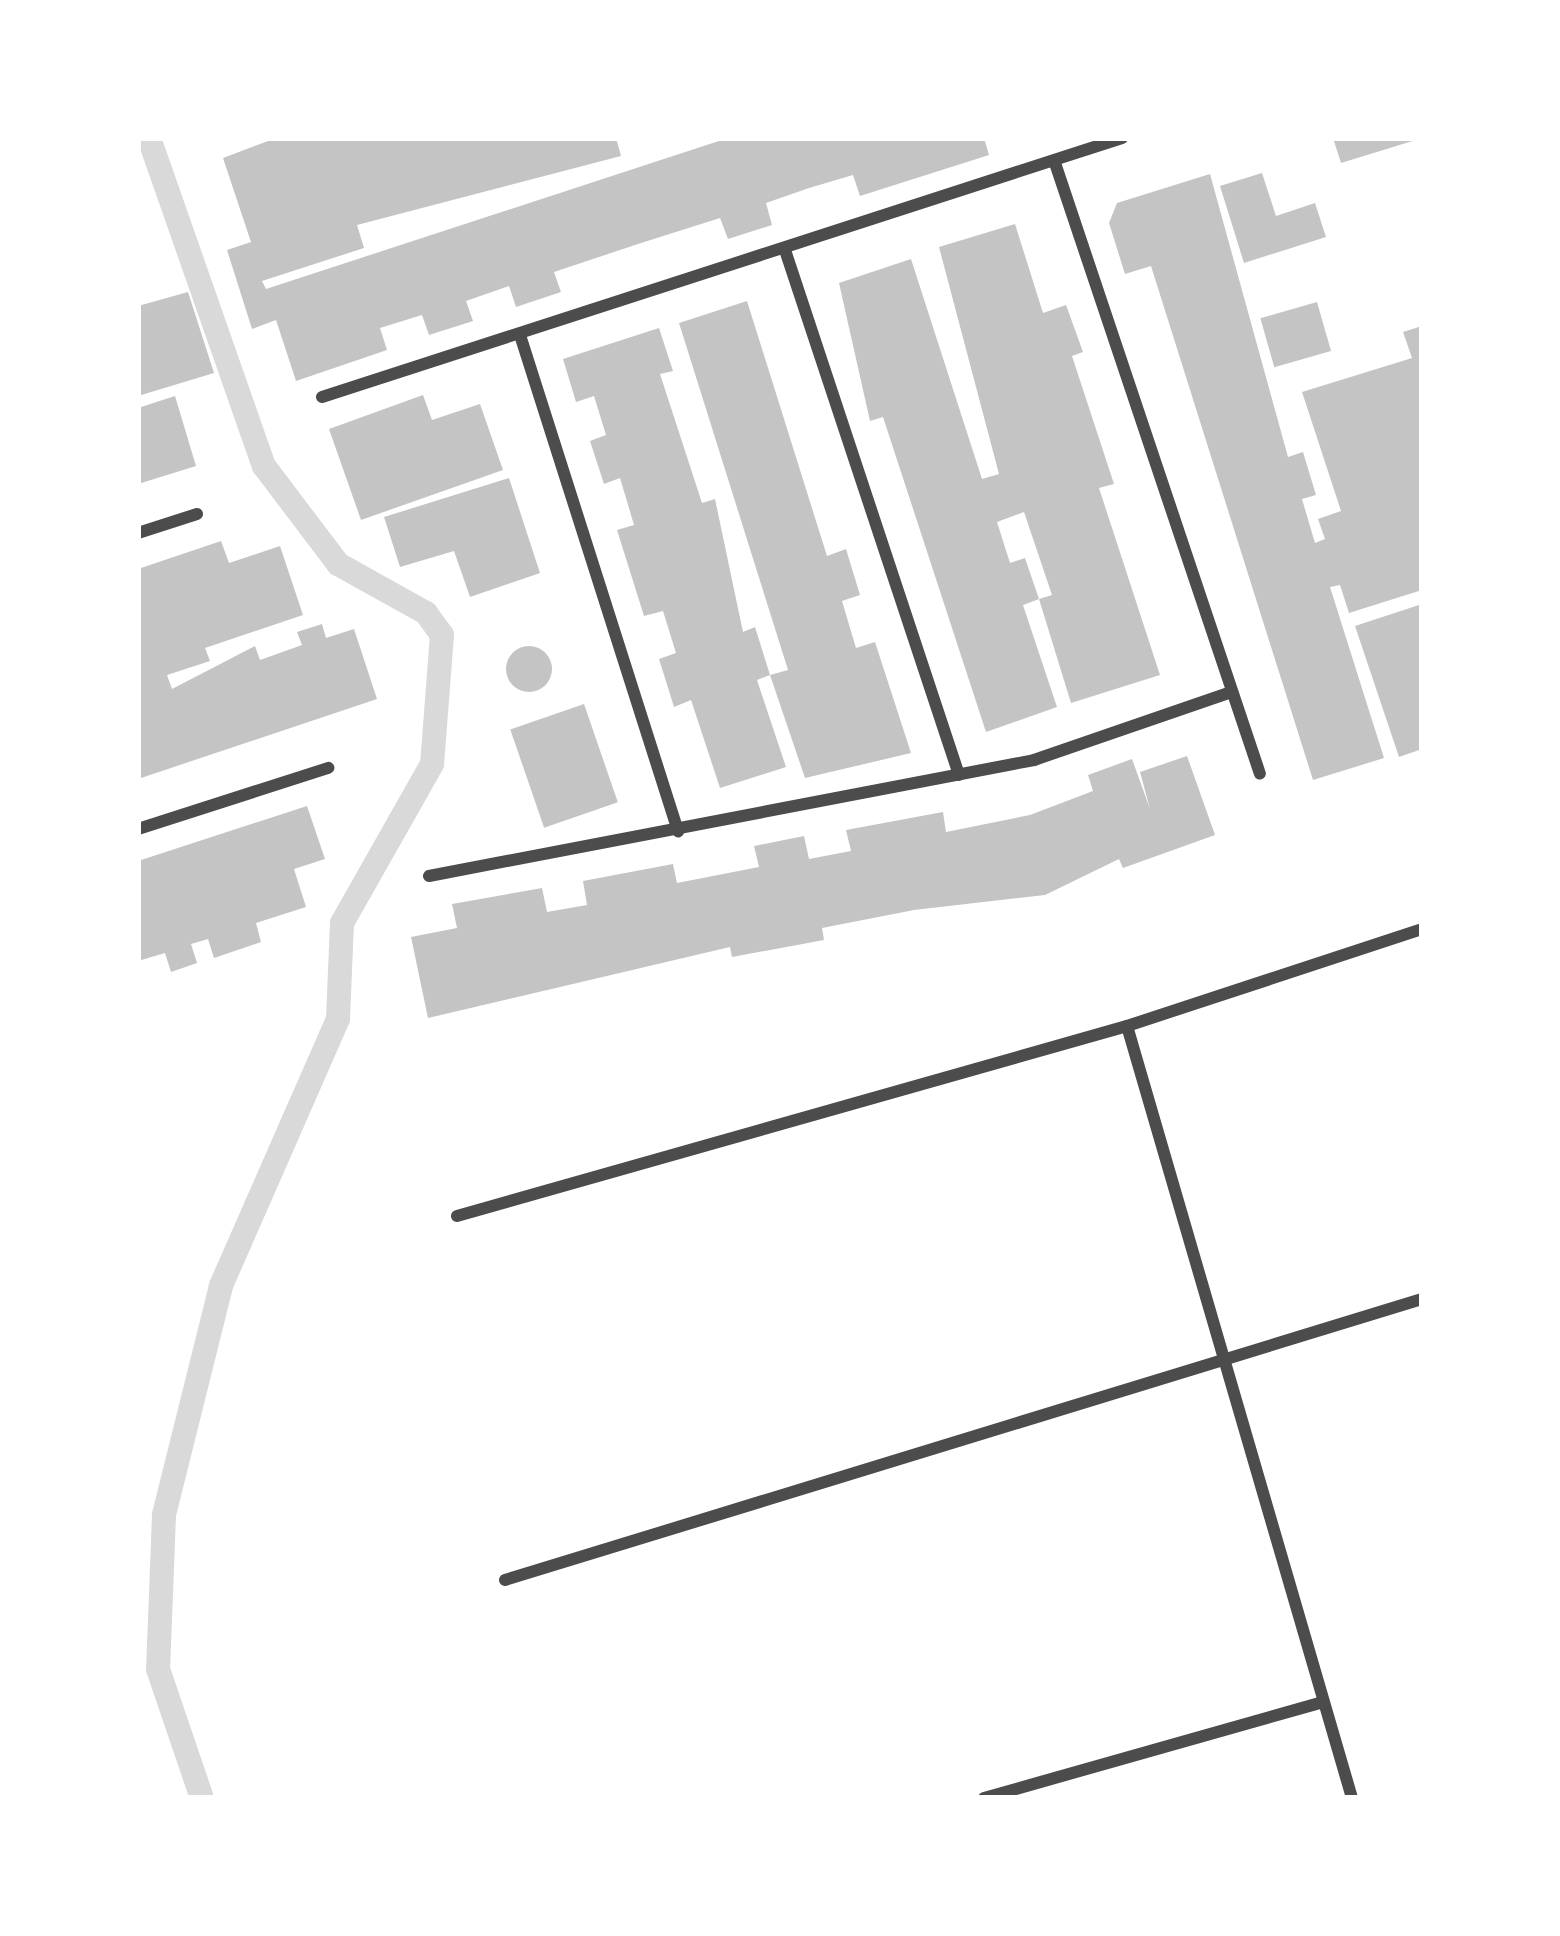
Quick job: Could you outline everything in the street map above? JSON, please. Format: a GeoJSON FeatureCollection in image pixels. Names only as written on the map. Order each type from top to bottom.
{"type":"FeatureCollection","features":[{"type":"Feature","properties":{"kind":"street"},"geometry":{"type":"LineString","coordinates":[[322,397],[1122,138]]}},
{"type":"Feature","properties":{"kind":"street"},"geometry":{"type":"LineString","coordinates":[[1055,163],[1259,774]]}},
{"type":"Feature","properties":{"kind":"street"},"geometry":{"type":"LineString","coordinates":[[785,250],[958,775]]}},
{"type":"Feature","properties":{"kind":"street"},"geometry":{"type":"LineString","coordinates":[[520,335],[677,831]]}},
{"type":"Feature","properties":{"kind":"street"},"geometry":{"type":"LineString","coordinates":[[138,532],[197,514]]}},
{"type":"Feature","properties":{"kind":"street"},"geometry":{"type":"LineString","coordinates":[[429,876],[958,775],[1231,692]]}},
{"type":"Feature","properties":{"kind":"street"},"geometry":{"type":"LineString","coordinates":[[138,829],[328,768]]}},
{"type":"Feature","properties":{"kind":"street"},"geometry":{"type":"LineString","coordinates":[[457,1216],[1127,1026],[1422,929]]}},
{"type":"Feature","properties":{"kind":"street"},"geometry":{"type":"LineString","coordinates":[[1127,1026],[1352,1798]]}},
{"type":"Feature","properties":{"kind":"street"},"geometry":{"type":"LineString","coordinates":[[505,1580],[1226,1365],[1422,1299]]}},
{"type":"Feature","properties":{"kind":"street"},"geometry":{"type":"LineString","coordinates":[[985,1798],[1324,1702]]}},
{"type":"Feature","properties":{"kind":"building"},"geometry":{"type":"Polygon","coordinates":[[[276,138],[616,138],[621,156],[357,225],[364,248],[262,281],[266,289],[728,138],[984,138],[989,155],[860,196],[853,175],[809,188],[766,203],[772,225],[728,239],[720,218],[554,272],[561,292],[516,307],[509,286],[466,301],[473,321],[429,335],[422,315],[380,328],[387,350],[296,381],[276,320],[252,329],[227,250],[251,242],[223,158],[276,138]]]}},
{"type":"Feature","properties":{"kind":"building"},"geometry":{"type":"Polygon","coordinates":[[[1333,138],[1418,138],[1419,139],[1341,163],[1333,138]]]}},
{"type":"Feature","properties":{"kind":"building"},"geometry":{"type":"Polygon","coordinates":[[[1262,173],[1276,216],[1315,203],[1326,237],[1244,263],[1220,186],[1262,173]]]}},
{"type":"Feature","properties":{"kind":"building"},"geometry":{"type":"Polygon","coordinates":[[[1210,174],[1288,457],[1303,452],[1316,495],[1302,499],[1315,543],[1325,539],[1318,519],[1341,511],[1302,392],[1412,358],[1403,332],[1422,326],[1422,590],[1349,613],[1340,585],[1330,587],[1384,758],[1313,780],[1151,266],[1125,274],[1109,223],[1117,203],[1210,174]]]}},
{"type":"Feature","properties":{"kind":"building"},"geometry":{"type":"Polygon","coordinates":[[[1015,224],[1043,313],[1066,305],[1083,352],[1072,356],[1114,484],[1099,488],[1160,675],[1071,703],[1039,599],[1023,605],[1057,707],[986,732],[883,417],[870,421],[839,283],[911,259],[982,479],[999,474],[939,247],[1015,224]],[[1024,512],[997,522],[1010,563],[1025,558],[1039,599],[1052,595],[1024,512]]]}},
{"type":"Feature","properties":{"kind":"building"},"geometry":{"type":"Polygon","coordinates":[[[188,292],[214,373],[138,396],[138,306],[188,292]]]}},
{"type":"Feature","properties":{"kind":"building"},"geometry":{"type":"Polygon","coordinates":[[[747,301],[827,556],[846,549],[860,595],[842,601],[856,648],[875,642],[911,753],[805,778],[770,675],[788,670],[679,323],[747,301]]]}},
{"type":"Feature","properties":{"kind":"building"},"geometry":{"type":"Polygon","coordinates":[[[1317,302],[1331,351],[1274,367],[1260,318],[1317,302]]]}},
{"type":"Feature","properties":{"kind":"building"},"geometry":{"type":"Polygon","coordinates":[[[659,328],[673,371],[660,374],[702,503],[715,499],[743,632],[755,627],[770,675],[757,680],[786,767],[720,788],[691,700],[674,707],[659,659],[676,653],[663,611],[644,616],[617,530],[634,525],[620,478],[604,484],[590,441],[606,435],[594,396],[576,402],[563,359],[659,328]]]}},
{"type":"Feature","properties":{"kind":"building"},"geometry":{"type":"Polygon","coordinates":[[[423,395],[432,420],[480,404],[503,470],[361,520],[329,429],[423,395]]]}},
{"type":"Feature","properties":{"kind":"building"},"geometry":{"type":"Polygon","coordinates":[[[175,396],[196,466],[138,484],[138,408],[175,396]]]}},
{"type":"Feature","properties":{"kind":"building"},"geometry":{"type":"Polygon","coordinates":[[[509,478],[540,573],[470,597],[454,551],[400,567],[384,517],[509,478]]]}},
{"type":"Feature","properties":{"kind":"building"},"geometry":{"type":"Polygon","coordinates":[[[221,541],[229,563],[280,546],[303,615],[205,648],[210,661],[167,675],[172,689],[255,646],[260,660],[302,645],[297,632],[322,624],[326,638],[354,629],[377,699],[138,779],[138,569],[221,541]]]}},
{"type":"Feature","properties":{"kind":"building"},"geometry":{"type":"Polygon","coordinates":[[[1422,604],[1422,749],[1399,757],[1355,626],[1422,604]]]}},
{"type":"Feature","properties":{"kind":"building"},"geometry":{"type":"Polygon","coordinates":[[[529,646],[545,653],[552,669],[545,685],[529,692],[513,685],[506,669],[513,653],[529,646]]]}},
{"type":"Feature","properties":{"kind":"building"},"geometry":{"type":"Polygon","coordinates":[[[584,704],[618,802],[544,828],[510,729],[584,704]]]}},
{"type":"Feature","properties":{"kind":"building"},"geometry":{"type":"Polygon","coordinates":[[[1187,756],[1215,835],[1123,868],[1119,859],[1045,895],[914,910],[822,928],[824,940],[732,957],[730,947],[428,1018],[411,937],[457,928],[452,904],[542,888],[547,912],[587,905],[583,881],[673,864],[677,883],[759,867],[754,846],[804,836],[809,859],[851,851],[846,830],[943,812],[946,832],[1030,815],[1093,791],[1088,775],[1132,759],[1150,809],[1140,772],[1187,756]]]}},
{"type":"Feature","properties":{"kind":"building"},"geometry":{"type":"Polygon","coordinates":[[[307,806],[325,859],[294,869],[306,907],[256,923],[261,942],[214,958],[208,939],[191,944],[197,963],[171,972],[165,953],[138,961],[138,861],[307,806]]]}},
{"type":"Feature","properties":{"kind":"waterway"},"geometry":{"type":"LineString","coordinates":[[149,138],[264,466],[338,564],[426,613],[442,635],[432,764],[342,923],[338,1019],[221,1286],[164,1515],[158,1669],[202,1798]]}}]}
